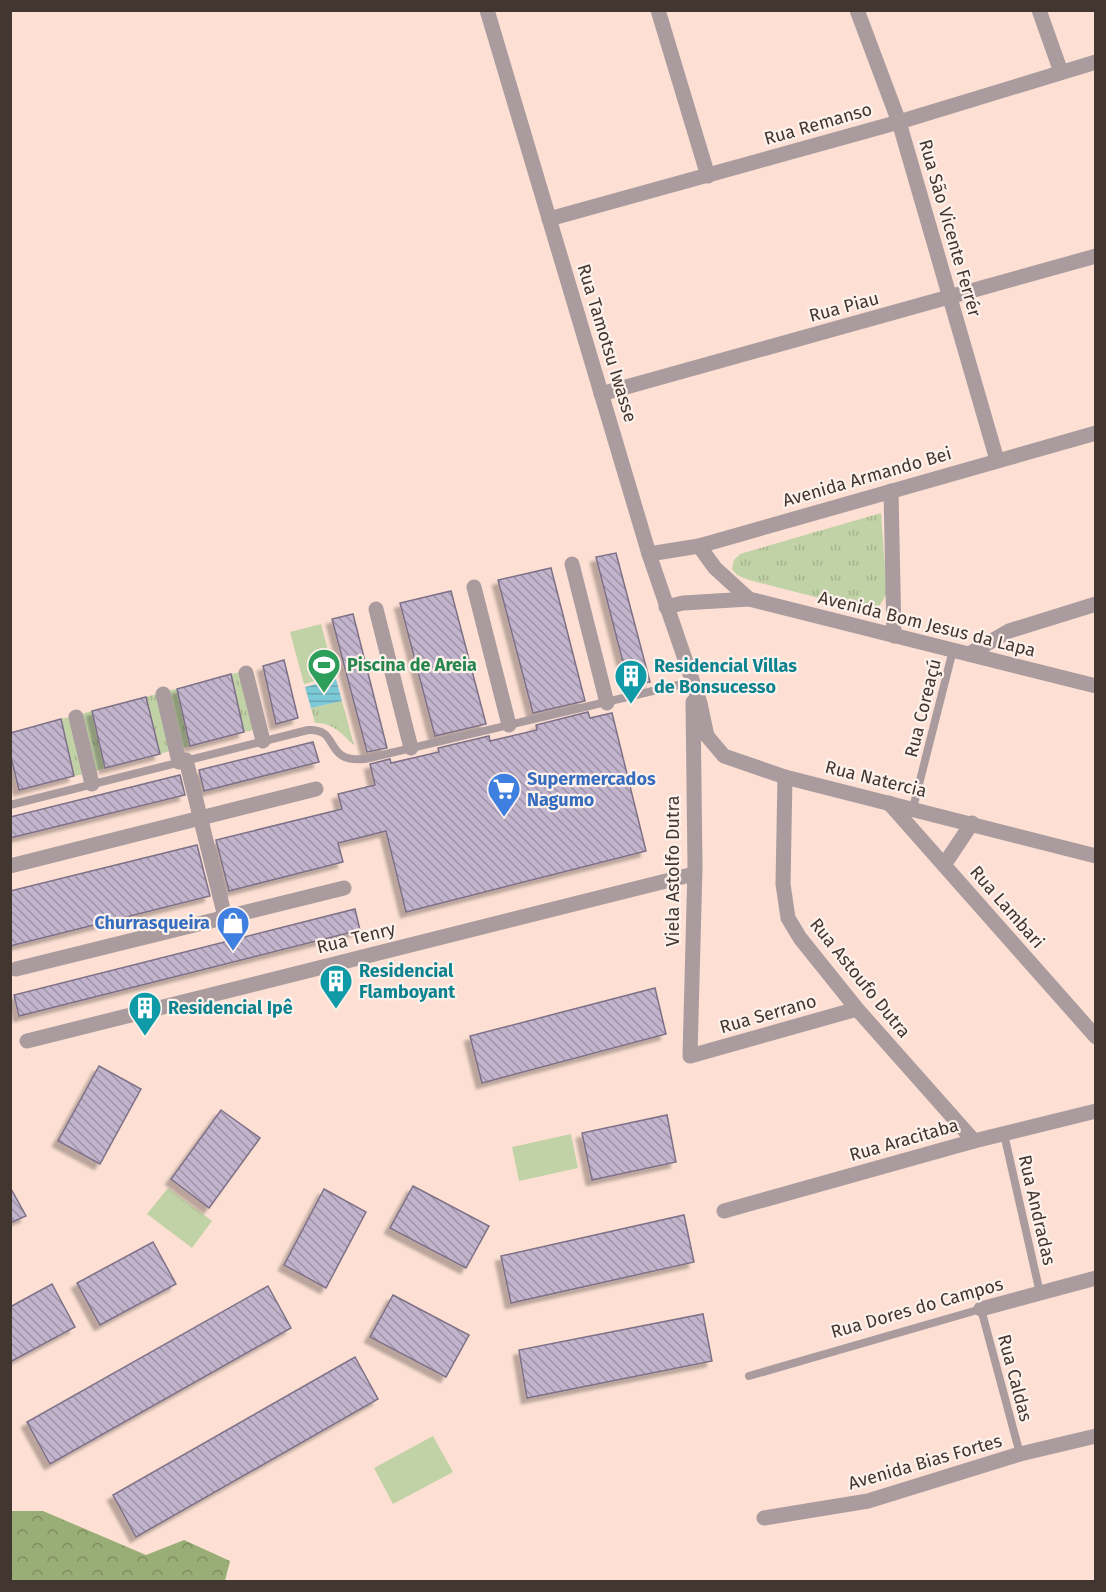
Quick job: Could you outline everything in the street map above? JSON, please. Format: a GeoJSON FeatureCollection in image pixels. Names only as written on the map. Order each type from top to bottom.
{"type":"FeatureCollection","features":[{"type":"Feature","properties":{"kind":"street","name":"Rua Tamotsu Iwasse"},"geometry":{"type":"LineString","coordinates":[[487,10],[649,554],[692,684]]}},
{"type":"Feature","properties":{"kind":"street"},"geometry":{"type":"LineString","coordinates":[[658,10],[708,176]]}},
{"type":"Feature","properties":{"kind":"street","name":"Rua São Vicente Ferrér"},"geometry":{"type":"LineString","coordinates":[[857,10],[899,122],[997,460]]}},
{"type":"Feature","properties":{"kind":"street"},"geometry":{"type":"LineString","coordinates":[[1039,10],[1061,72]]}},
{"type":"Feature","properties":{"kind":"street","name":"Rua Remanso"},"geometry":{"type":"LineString","coordinates":[[549,219],[899,122],[1095,62]]}},
{"type":"Feature","properties":{"kind":"street","name":"Rua Piau"},"geometry":{"type":"LineString","coordinates":[[602,394],[1095,256]]}},
{"type":"Feature","properties":{"kind":"street","name":"Avenida Armando Bei"},"geometry":{"type":"LineString","coordinates":[[649,554],[699,546],[1095,433]]}},
{"type":"Feature","properties":{"kind":"street"},"geometry":{"type":"LineString","coordinates":[[891,490],[894,636]]}},
{"type":"Feature","properties":{"kind":"street","name":"Avenida Bom Jesus da Lapa"},"geometry":{"type":"LineString","coordinates":[[699,546],[715,568],[749,599]]}},
{"type":"Feature","properties":{"kind":"street"},"geometry":{"type":"LineString","coordinates":[[572,564],[607,703]]}},
{"type":"Feature","properties":{"kind":"street"},"geometry":{"type":"LineString","coordinates":[[474,587],[508,725]]}},
{"type":"Feature","properties":{"kind":"street","name":"Avenida Bom Jesus da Lapa"},"geometry":{"type":"LineString","coordinates":[[666,607],[683,603],[749,599],[1095,686]]}},
{"type":"Feature","properties":{"kind":"street"},"geometry":{"type":"LineString","coordinates":[[969,654],[1009,631],[1095,604]]}},
{"type":"Feature","properties":{"kind":"street"},"geometry":{"type":"LineString","coordinates":[[376,609],[411,748]]}},
{"type":"Feature","properties":{"kind":"street"},"geometry":{"type":"LineString","coordinates":[[246,673],[263,741]]}},
{"type":"Feature","properties":{"kind":"street","name":"Rua Natercia"},"geometry":{"type":"LineString","coordinates":[[692,684],[700,703],[706,736],[724,756],[785,777],[914,808],[1095,856]]}},
{"type":"Feature","properties":{"kind":"street","name":"Viela Astolfo Dutra"},"geometry":{"type":"LineString","coordinates":[[690,1056],[694,874],[692,684]]}},
{"type":"Feature","properties":{"kind":"street"},"geometry":{"type":"LineString","coordinates":[[163,694],[200,818],[225,917]]}},
{"type":"Feature","properties":{"kind":"street"},"geometry":{"type":"LineString","coordinates":[[76,717],[92,784]]}},
{"type":"Feature","properties":{"kind":"street","name":"Rua Astoufo Dutra"},"geometry":{"type":"LineString","coordinates":[[785,777],[783,884],[788,918],[800,938],[857,1009],[974,1141]]}},
{"type":"Feature","properties":{"kind":"street"},"geometry":{"type":"LineString","coordinates":[[10,866],[316,789]]}},
{"type":"Feature","properties":{"kind":"street","name":"Rua Lambari"},"geometry":{"type":"LineString","coordinates":[[889,803],[1095,1037]]}},
{"type":"Feature","properties":{"kind":"street"},"geometry":{"type":"LineString","coordinates":[[944,865],[972,823]]}},
{"type":"Feature","properties":{"kind":"street","name":"Rua Tenry"},"geometry":{"type":"LineString","coordinates":[[27,1041],[694,874]]}},
{"type":"Feature","properties":{"kind":"street"},"geometry":{"type":"LineString","coordinates":[[16,969],[344,888]]}},
{"type":"Feature","properties":{"kind":"street","name":"Rua Serrano"},"geometry":{"type":"LineString","coordinates":[[690,1056],[857,1009]]}},
{"type":"Feature","properties":{"kind":"street","name":"Rua Aracitaba"},"geometry":{"type":"LineString","coordinates":[[724,1211],[974,1141],[1095,1111]]}},
{"type":"Feature","properties":{"kind":"street","name":"Rua Dores do Campos"},"geometry":{"type":"LineString","coordinates":[[981,1309],[1095,1278]]}},
{"type":"Feature","properties":{"kind":"street","name":"Avenida Bias Fortes"},"geometry":{"type":"LineString","coordinates":[[764,1518],[868,1501],[1020,1454],[1095,1436]]}},
{"type":"Feature","properties":{"kind":"lane","name":"Rua Coreaçú"},"geometry":{"type":"LineString","coordinates":[[914,808],[953,650]]}},
{"type":"Feature","properties":{"kind":"lane"},"geometry":{"type":"LineString","coordinates":[[10,805],[319,729],[328,734],[335,752],[344,758],[355,760],[692,684]]}},
{"type":"Feature","properties":{"kind":"lane","name":"Rua Andradas"},"geometry":{"type":"LineString","coordinates":[[1004,1134],[1040,1293]]}},
{"type":"Feature","properties":{"kind":"lane","name":"Rua Dores do Campos"},"geometry":{"type":"LineString","coordinates":[[749,1376],[981,1309]]}},
{"type":"Feature","properties":{"kind":"lane","name":"Rua Caldas"},"geometry":{"type":"LineString","coordinates":[[981,1309],[1020,1454]]}},
{"type":"Feature","properties":{"kind":"green space"},"geometry":{"type":"Polygon","coordinates":[[[881,513],[887,593],[880,605],[869,611],[749,580],[737,575],[732,569],[734,560],[740,554],[881,513]]]}},
{"type":"Feature","properties":{"kind":"green space"},"geometry":{"type":"Polygon","coordinates":[[[321,624],[335,676],[304,684],[290,632],[321,624]]]}},
{"type":"Feature","properties":{"kind":"green space"},"geometry":{"type":"Polygon","coordinates":[[[241,672],[254,730],[244,732],[231,674],[241,672]]]}},
{"type":"Feature","properties":{"kind":"green space"},"geometry":{"type":"Polygon","coordinates":[[[177,689],[190,746],[180,749],[166,691],[177,689]]]}},
{"type":"Feature","properties":{"kind":"green space"},"geometry":{"type":"Polygon","coordinates":[[[157,694],[170,751],[160,754],[146,697],[157,694]]]}},
{"type":"Feature","properties":{"kind":"green space"},"geometry":{"type":"Polygon","coordinates":[[[342,701],[354,745],[327,724],[315,723],[311,708],[342,701]]]}},
{"type":"Feature","properties":{"kind":"green space"},"geometry":{"type":"Polygon","coordinates":[[[92,711],[105,768],[95,771],[81,714],[92,711]]]}},
{"type":"Feature","properties":{"kind":"green space"},"geometry":{"type":"Polygon","coordinates":[[[70,717],[85,774],[74,776],[61,719],[70,717]]]}},
{"type":"Feature","properties":{"kind":"green space"},"geometry":{"type":"Polygon","coordinates":[[[571,1134],[578,1168],[519,1181],[512,1147],[571,1134]]]}},
{"type":"Feature","properties":{"kind":"green space"},"geometry":{"type":"Polygon","coordinates":[[[168,1188],[212,1221],[192,1248],[147,1214],[168,1188]]]}},
{"type":"Feature","properties":{"kind":"green space"},"geometry":{"type":"Polygon","coordinates":[[[433,1436],[453,1472],[393,1504],[374,1468],[433,1436]]]}},
{"type":"Feature","properties":{"kind":"green space"},"geometry":{"type":"Polygon","coordinates":[[[11,1511],[43,1511],[146,1555],[184,1540],[230,1561],[225,1581],[11,1581],[11,1511]]]}},
{"type":"Feature","properties":{"kind":"water","name":"Piscina de Areia"},"geometry":{"type":"Polygon","coordinates":[[[336,679],[342,701],[311,708],[305,687],[336,679]]]}},
{"type":"Feature","properties":{"kind":"building"},"geometry":{"type":"Polygon","coordinates":[[[616,553],[650,682],[629,686],[596,557],[616,553]]]}},
{"type":"Feature","properties":{"kind":"building"},"geometry":{"type":"Polygon","coordinates":[[[551,568],[585,701],[533,713],[498,580],[551,568]]]}},
{"type":"Feature","properties":{"kind":"building"},"geometry":{"type":"Polygon","coordinates":[[[451,591],[486,724],[435,736],[400,603],[451,591]]]}},
{"type":"Feature","properties":{"kind":"building"},"geometry":{"type":"Polygon","coordinates":[[[353,614],[387,748],[367,752],[332,619],[353,614]]]}},
{"type":"Feature","properties":{"kind":"building"},"geometry":{"type":"Polygon","coordinates":[[[284,660],[298,718],[276,724],[263,666],[284,660]]]}},
{"type":"Feature","properties":{"kind":"building"},"geometry":{"type":"Polygon","coordinates":[[[231,674],[244,732],[190,746],[177,689],[231,674]]]}},
{"type":"Feature","properties":{"kind":"building"},"geometry":{"type":"Polygon","coordinates":[[[146,697],[160,754],[105,768],[92,711],[146,697]]]}},
{"type":"Feature","properties":{"kind":"building"},"geometry":{"type":"Polygon","coordinates":[[[588,712],[590,718],[612,713],[646,851],[406,912],[386,831],[338,843],[343,862],[229,891],[216,840],[342,809],[338,794],[375,785],[370,764],[390,759],[391,763],[439,752],[438,748],[489,736],[490,741],[537,730],[536,725],[588,712]]]}},
{"type":"Feature","properties":{"kind":"building"},"geometry":{"type":"Polygon","coordinates":[[[61,719],[74,776],[19,790],[10,753],[10,733],[61,719]]]}},
{"type":"Feature","properties":{"kind":"building"},"geometry":{"type":"Polygon","coordinates":[[[313,742],[319,762],[204,791],[199,770],[313,742]]]}},
{"type":"Feature","properties":{"kind":"building"},"geometry":{"type":"Polygon","coordinates":[[[180,775],[185,795],[10,838],[10,817],[180,775]]]}},
{"type":"Feature","properties":{"kind":"building"},"geometry":{"type":"Polygon","coordinates":[[[197,845],[210,896],[10,946],[10,891],[197,845]]]}},
{"type":"Feature","properties":{"kind":"building"},"geometry":{"type":"Polygon","coordinates":[[[355,909],[360,930],[19,1016],[14,995],[355,909]]]}},
{"type":"Feature","properties":{"kind":"building"},"geometry":{"type":"Polygon","coordinates":[[[655,988],[666,1034],[482,1083],[470,1036],[655,988]]]}},
{"type":"Feature","properties":{"kind":"building"},"geometry":{"type":"Polygon","coordinates":[[[99,1066],[141,1089],[100,1164],[58,1141],[99,1066]]]}},
{"type":"Feature","properties":{"kind":"building"},"geometry":{"type":"Polygon","coordinates":[[[221,1110],[260,1138],[209,1208],[171,1179],[221,1110]]]}},
{"type":"Feature","properties":{"kind":"building"},"geometry":{"type":"Polygon","coordinates":[[[667,1115],[676,1162],[592,1180],[582,1133],[667,1115]]]}},
{"type":"Feature","properties":{"kind":"building"},"geometry":{"type":"Polygon","coordinates":[[[413,1186],[489,1226],[466,1268],[390,1228],[413,1186]]]}},
{"type":"Feature","properties":{"kind":"building"},"geometry":{"type":"Polygon","coordinates":[[[10,1187],[26,1216],[10,1223],[10,1187]]]}},
{"type":"Feature","properties":{"kind":"building"},"geometry":{"type":"Polygon","coordinates":[[[324,1189],[366,1212],[326,1288],[284,1265],[324,1189]]]}},
{"type":"Feature","properties":{"kind":"building"},"geometry":{"type":"Polygon","coordinates":[[[684,1215],[694,1262],[511,1303],[501,1256],[684,1215]]]}},
{"type":"Feature","properties":{"kind":"building"},"geometry":{"type":"Polygon","coordinates":[[[153,1242],[176,1284],[100,1325],[77,1283],[153,1242]]]}},
{"type":"Feature","properties":{"kind":"building"},"geometry":{"type":"Polygon","coordinates":[[[52,1284],[75,1327],[10,1362],[10,1307],[52,1284]]]}},
{"type":"Feature","properties":{"kind":"building"},"geometry":{"type":"Polygon","coordinates":[[[268,1286],[291,1328],[50,1464],[27,1422],[268,1286]]]}},
{"type":"Feature","properties":{"kind":"building"},"geometry":{"type":"Polygon","coordinates":[[[393,1295],[469,1335],[446,1377],[370,1337],[393,1295]]]}},
{"type":"Feature","properties":{"kind":"building"},"geometry":{"type":"Polygon","coordinates":[[[703,1314],[712,1361],[527,1398],[519,1350],[703,1314]]]}},
{"type":"Feature","properties":{"kind":"building"},"geometry":{"type":"Polygon","coordinates":[[[355,1357],[378,1399],[136,1537],[113,1495],[355,1357]]]}},
{"type":"Feature","properties":{"kind":"place","name":"Piscina de Areia"},"geometry":{"type":"Point","coordinates":[324,694]}},
{"type":"Feature","properties":{"kind":"place","name":"Residencial Villas de Bonsucesso"},"geometry":{"type":"Point","coordinates":[631,705]}},
{"type":"Feature","properties":{"kind":"place","name":"Supermercados Nagumo"},"geometry":{"type":"Point","coordinates":[504,818]}},
{"type":"Feature","properties":{"kind":"place","name":"Churrasqueira"},"geometry":{"type":"Point","coordinates":[233,952]}},
{"type":"Feature","properties":{"kind":"place","name":"Residencial Flamboyant"},"geometry":{"type":"Point","coordinates":[336,1010]}},
{"type":"Feature","properties":{"kind":"place","name":"Residencial Ipê"},"geometry":{"type":"Point","coordinates":[145,1037]}}]}
